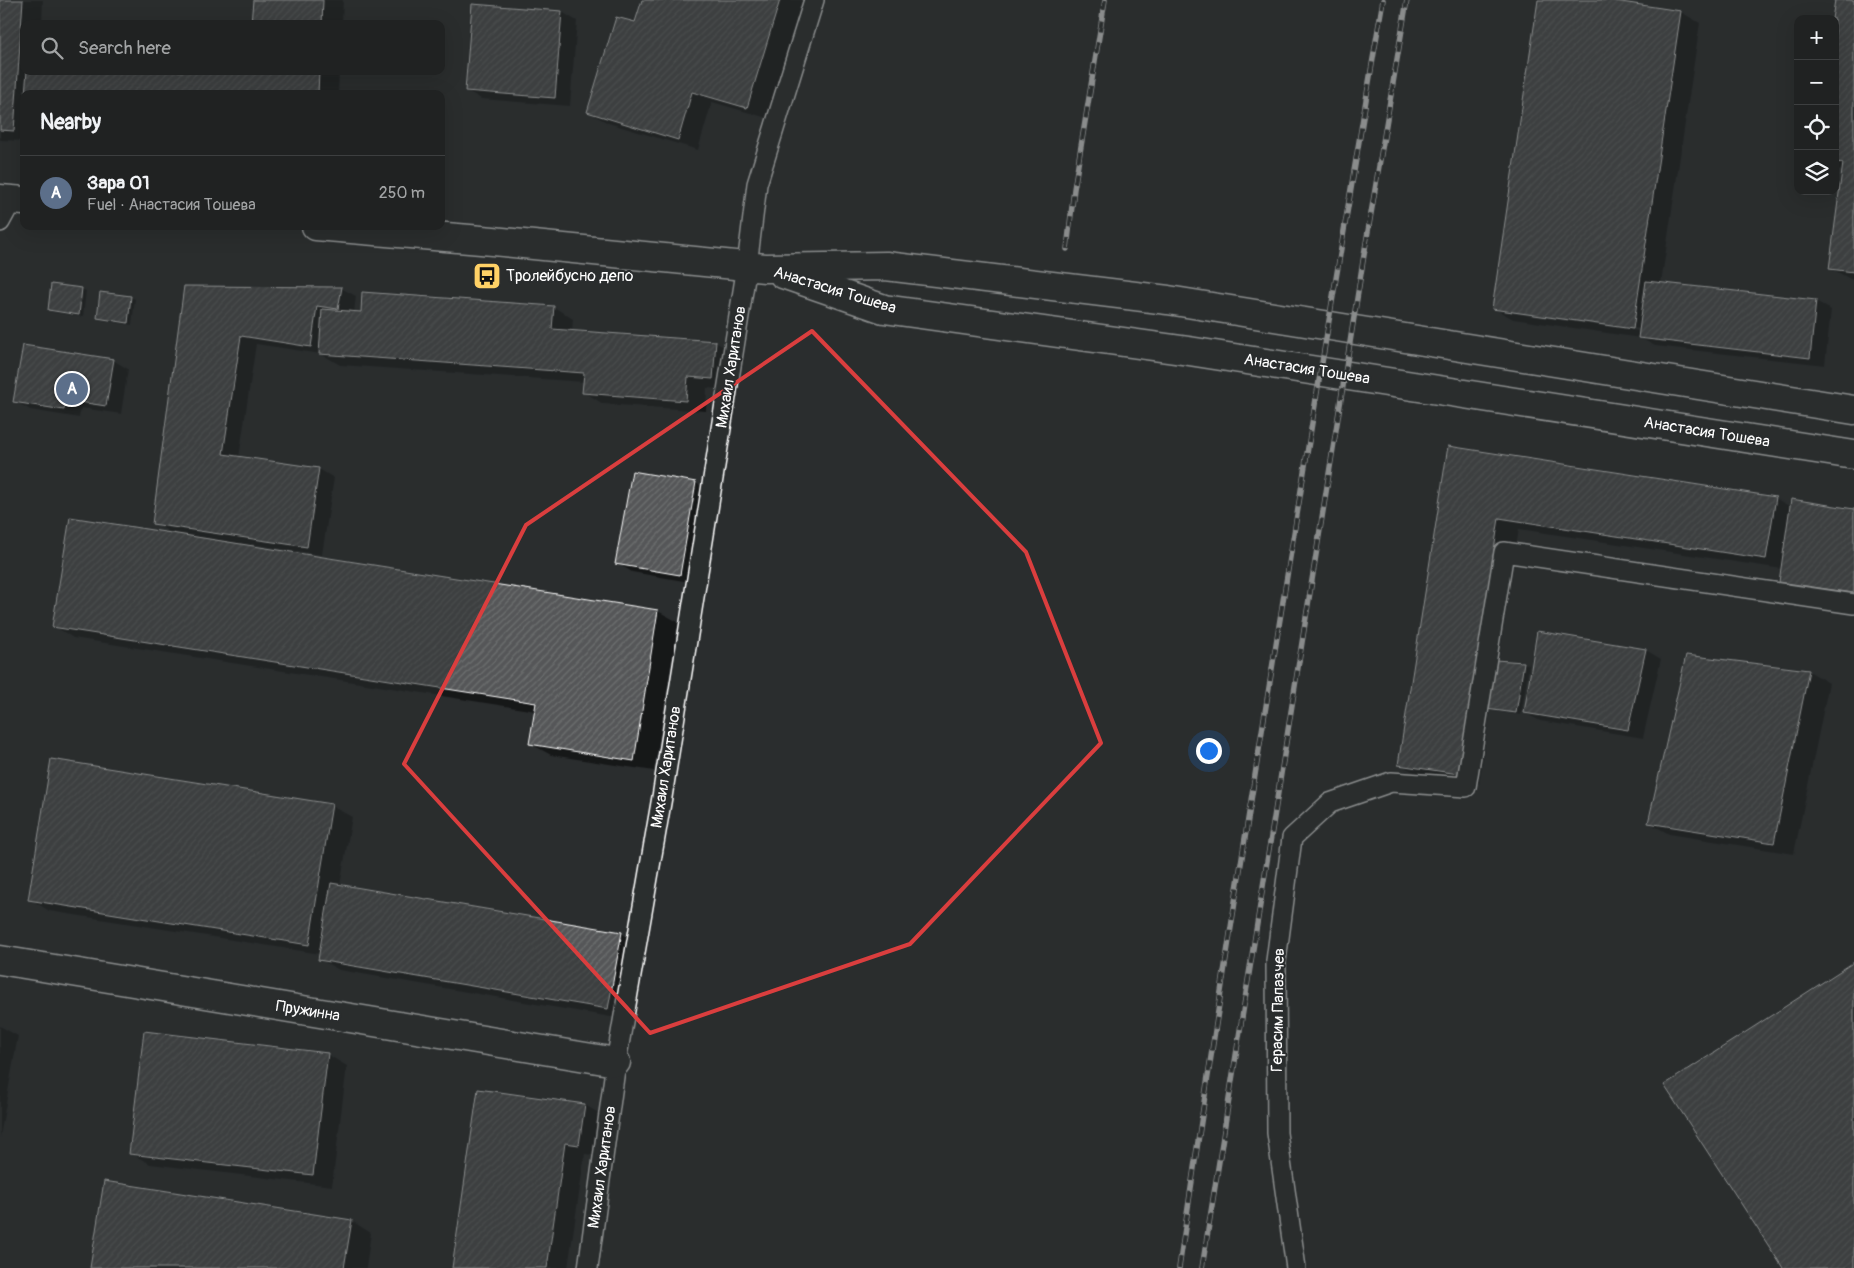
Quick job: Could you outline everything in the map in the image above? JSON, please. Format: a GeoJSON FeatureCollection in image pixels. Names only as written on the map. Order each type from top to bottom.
{"type":"FeatureCollection","features":[{"type":"Feature","properties":{"kind":"main road","name":"Анастасия Тошева"},"geometry":{"type":"LineString","coordinates":[[359,230],[756,267],[886,266],[1168,300],[1854,410]]}},
{"type":"Feature","properties":{"kind":"main road","name":"Анастасия Тошева"},"geometry":{"type":"LineString","coordinates":[[756,267],[884,309],[1189,351],[1854,455]]}},
{"type":"Feature","properties":{"kind":"main road","name":"Пружинна"},"geometry":{"type":"LineString","coordinates":[[0,960],[616,1062]]}},
{"type":"Feature","properties":{"kind":"lane","name":"Михаил Хаританов"},"geometry":{"type":"LineString","coordinates":[[588,1268],[616,1062],[756,267],[757,184],[814,0]]}},
{"type":"Feature","properties":{"kind":"lane","name":"Герасим Папазчев"},"geometry":{"type":"LineString","coordinates":[[1296,1268],[1277,1123],[1276,961],[1292,838],[1330,803],[1391,782],[1466,787],[1504,552],[1854,604]]}},
{"type":"Feature","properties":{"kind":"highlighted area"},"geometry":{"type":"Polygon","coordinates":[[[812,331],[1026,552],[1101,743],[910,944],[650,1033],[404,764],[526,525],[812,331]]]}},
{"type":"Feature","properties":{"kind":"building"},"geometry":{"type":"Polygon","coordinates":[[[0,0],[23,0],[22,20],[20,20],[14,131],[0,130],[0,0]]]}},
{"type":"Feature","properties":{"kind":"building"},"geometry":{"type":"Polygon","coordinates":[[[253,0],[323,0],[322,20],[251,20],[253,0]]]}},
{"type":"Feature","properties":{"kind":"building"},"geometry":{"type":"Polygon","coordinates":[[[642,0],[780,0],[747,108],[692,92],[678,140],[587,112],[616,17],[635,22],[642,0]]]}},
{"type":"Feature","properties":{"kind":"building"},"geometry":{"type":"Polygon","coordinates":[[[1538,0],[1608,0],[1681,11],[1633,329],[1492,309],[1538,0]]]}},
{"type":"Feature","properties":{"kind":"building"},"geometry":{"type":"Polygon","coordinates":[[[1835,0],[1854,0],[1854,272],[1829,269],[1843,163],[1839,162],[1839,15],[1833,15],[1835,0]]]}},
{"type":"Feature","properties":{"kind":"building"},"geometry":{"type":"Polygon","coordinates":[[[472,4],[562,11],[555,98],[465,91],[472,4]]]}},
{"type":"Feature","properties":{"kind":"building"},"geometry":{"type":"Polygon","coordinates":[[[27,75],[319,75],[318,90],[25,90],[27,75]]]}},
{"type":"Feature","properties":{"kind":"building"},"geometry":{"type":"Polygon","coordinates":[[[1646,281],[1816,300],[1810,358],[1638,338],[1646,281]]]}},
{"type":"Feature","properties":{"kind":"building"},"geometry":{"type":"Polygon","coordinates":[[[51,284],[82,288],[79,315],[48,310],[51,284]]]}},
{"type":"Feature","properties":{"kind":"building"},"geometry":{"type":"Polygon","coordinates":[[[184,286],[342,287],[338,309],[317,306],[311,347],[241,336],[223,454],[319,468],[307,547],[152,524],[184,286]]]}},
{"type":"Feature","properties":{"kind":"building"},"geometry":{"type":"Polygon","coordinates":[[[100,292],[131,296],[128,323],[97,318],[100,292]]]}},
{"type":"Feature","properties":{"kind":"building"},"geometry":{"type":"Polygon","coordinates":[[[362,292],[554,306],[552,329],[716,341],[713,379],[688,377],[686,401],[582,393],[584,373],[319,354],[322,309],[361,312],[362,292]]]}},
{"type":"Feature","properties":{"kind":"building"},"geometry":{"type":"Polygon","coordinates":[[[23,345],[114,359],[106,406],[66,400],[64,410],[13,402],[23,345]]]}},
{"type":"Feature","properties":{"kind":"building"},"geometry":{"type":"Polygon","coordinates":[[[1448,446],[1776,497],[1766,559],[1499,518],[1459,774],[1398,765],[1448,446]]]}},
{"type":"Feature","properties":{"kind":"building"},"geometry":{"type":"Polygon","coordinates":[[[632,471],[696,482],[680,575],[615,564],[632,471]]]}},
{"type":"Feature","properties":{"kind":"building"},"geometry":{"type":"Polygon","coordinates":[[[1791,499],[1854,509],[1854,593],[1779,582],[1791,499]]]}},
{"type":"Feature","properties":{"kind":"building"},"geometry":{"type":"Polygon","coordinates":[[[70,517],[658,610],[634,761],[529,744],[536,703],[52,627],[70,517]]]}},
{"type":"Feature","properties":{"kind":"building"},"geometry":{"type":"Polygon","coordinates":[[[1537,631],[1646,649],[1628,730],[1524,713],[1537,631]]]}},
{"type":"Feature","properties":{"kind":"building"},"geometry":{"type":"Polygon","coordinates":[[[1686,655],[1809,670],[1774,843],[1648,823],[1686,655]]]}},
{"type":"Feature","properties":{"kind":"building"},"geometry":{"type":"Polygon","coordinates":[[[1495,660],[1524,662],[1516,713],[1486,709],[1495,660]]]}},
{"type":"Feature","properties":{"kind":"building"},"geometry":{"type":"Polygon","coordinates":[[[51,759],[332,804],[309,945],[28,900],[51,759]]]}},
{"type":"Feature","properties":{"kind":"building"},"geometry":{"type":"Polygon","coordinates":[[[331,883],[622,932],[608,1009],[318,960],[331,883]]]}},
{"type":"Feature","properties":{"kind":"building"},"geometry":{"type":"Polygon","coordinates":[[[1854,962],[1854,1268],[1783,1268],[1664,1085],[1854,962]]]}},
{"type":"Feature","properties":{"kind":"building"},"geometry":{"type":"Polygon","coordinates":[[[144,1031],[328,1053],[313,1175],[129,1154],[144,1031]]]}},
{"type":"Feature","properties":{"kind":"building"},"geometry":{"type":"Polygon","coordinates":[[[478,1089],[585,1104],[579,1145],[565,1143],[547,1268],[452,1268],[478,1089]]]}},
{"type":"Feature","properties":{"kind":"building"},"geometry":{"type":"Polygon","coordinates":[[[104,1181],[352,1220],[344,1268],[90,1268],[104,1181]]]}},
{"type":"Feature","properties":{"kind":"railway"},"geometry":{"type":"LineString","coordinates":[[1067,249],[1074,189],[1105,0]]}},
{"type":"Feature","properties":{"kind":"railway"},"geometry":{"type":"LineString","coordinates":[[1179,1268],[1227,951],[1383,0]]}},
{"type":"Feature","properties":{"kind":"railway"},"geometry":{"type":"LineString","coordinates":[[1202,1268],[1363,261],[1407,0]]}},
{"type":"Feature","properties":{"kind":"place","name":"Тролейбусно депо"},"geometry":{"type":"Point","coordinates":[487,276]}},
{"type":"Feature","properties":{"kind":"place","name":"Зара 01"},"geometry":{"type":"Point","coordinates":[72,389]}}]}
